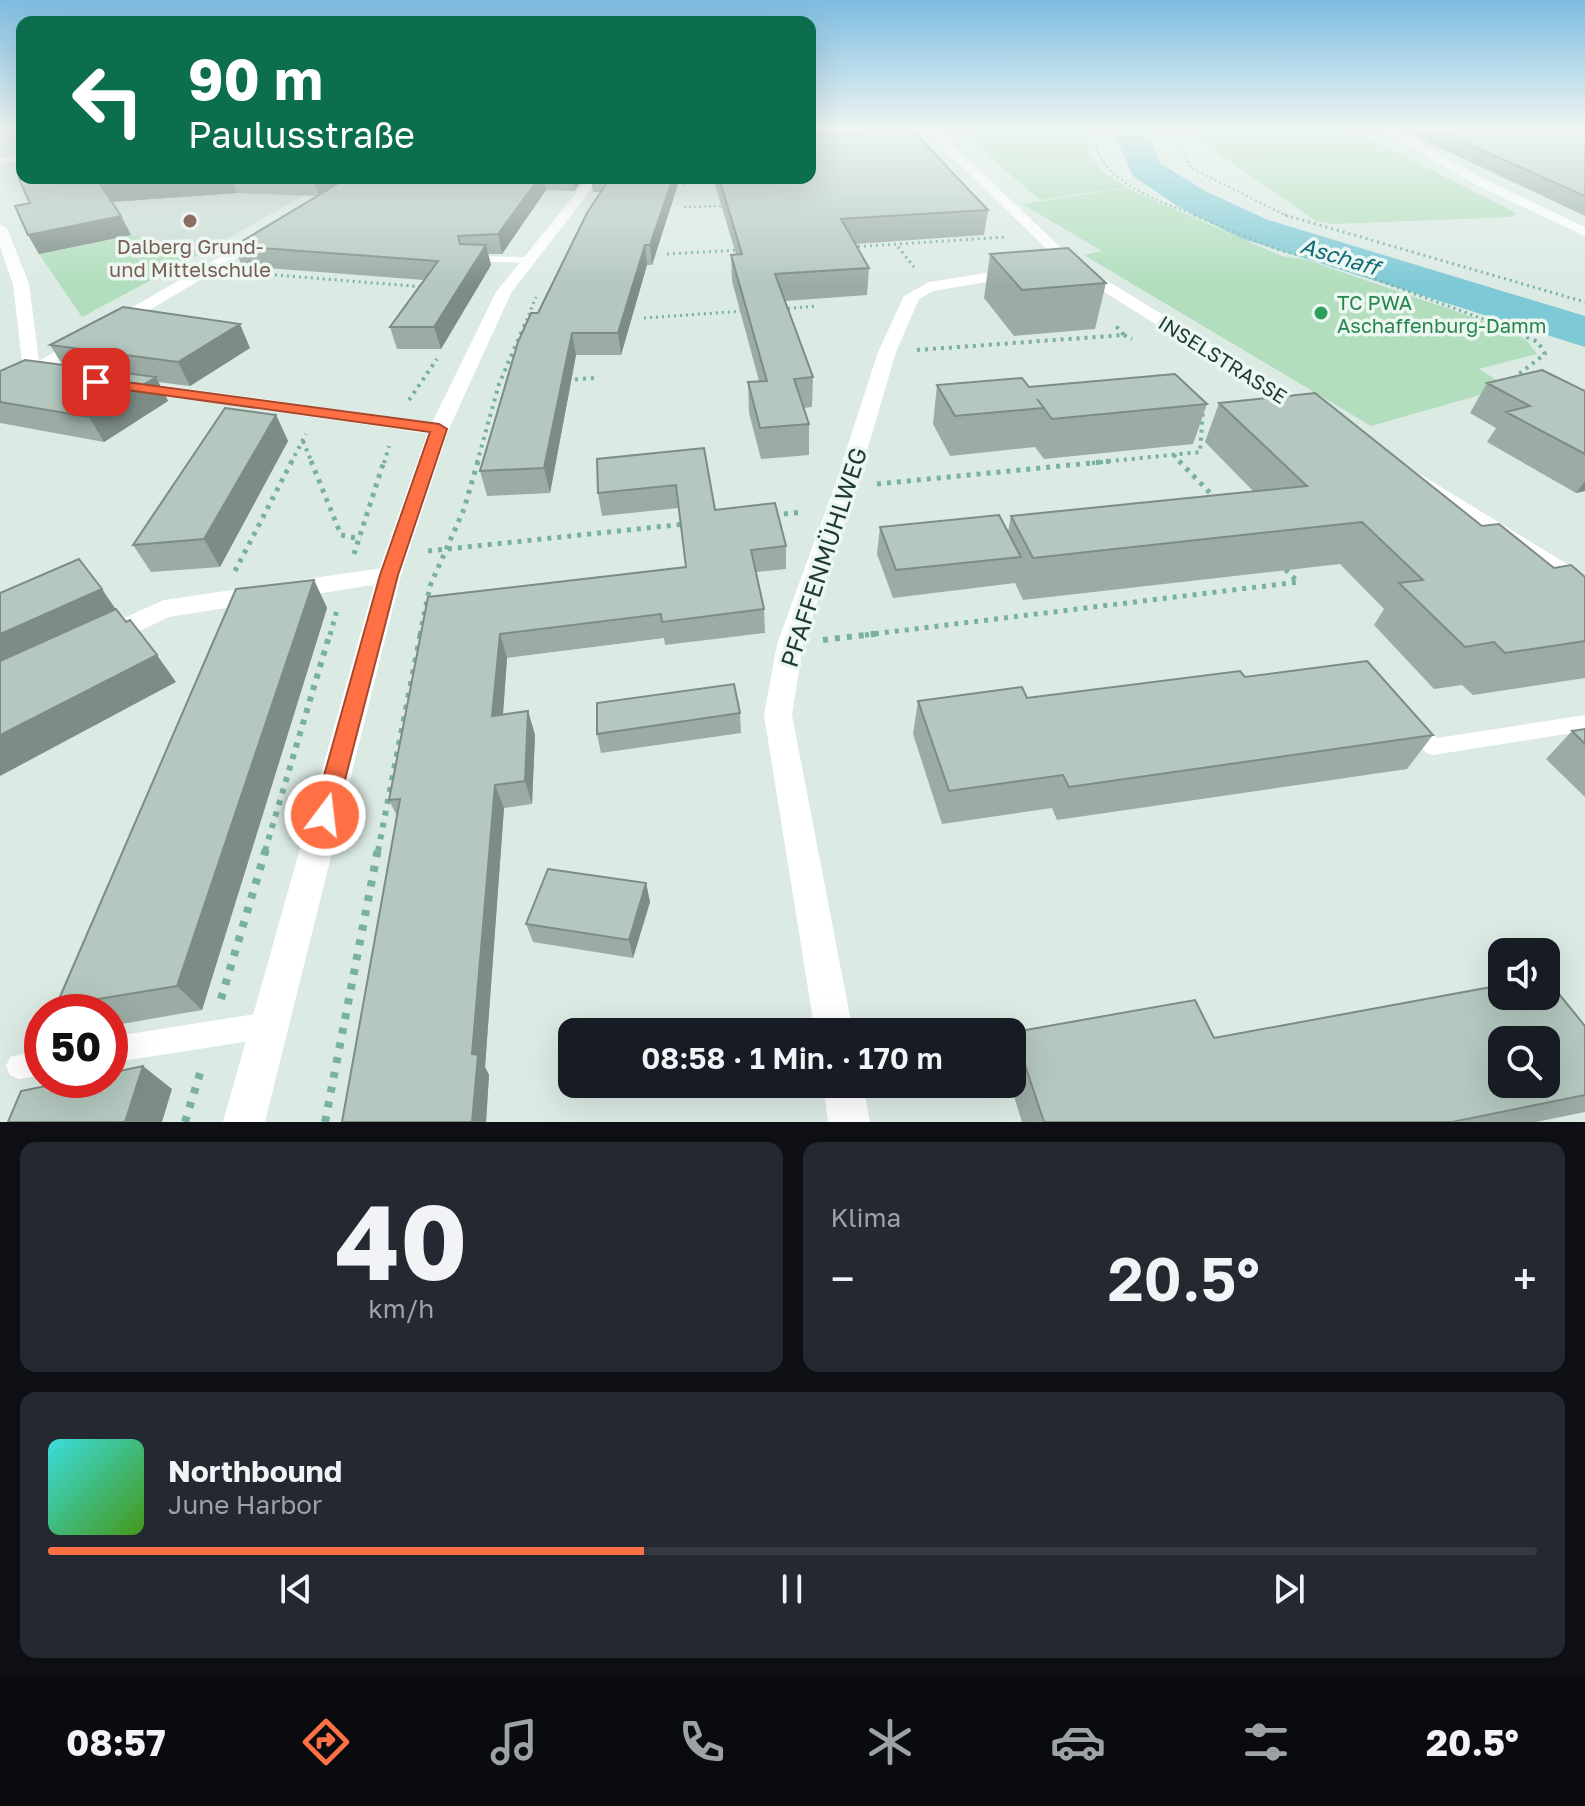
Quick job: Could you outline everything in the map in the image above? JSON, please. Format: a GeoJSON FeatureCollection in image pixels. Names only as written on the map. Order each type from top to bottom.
{"type":"FeatureCollection","features":[{"type":"Feature","properties":{"kind":"street","name":"INSELSTRASSE"},"geometry":{"type":"LineString","coordinates":[[984,181],[1071,265],[1329,424]]}},
{"type":"Feature","properties":{"kind":"street"},"geometry":{"type":"LineString","coordinates":[[1479,181],[1585,232]]}},
{"type":"Feature","properties":{"kind":"street"},"geometry":{"type":"LineString","coordinates":[[244,1122],[396,555],[439,429],[504,292],[589,184]]}},
{"type":"Feature","properties":{"kind":"street"},"geometry":{"type":"LineString","coordinates":[[0,385],[32,373],[282,227]]}},
{"type":"Feature","properties":{"kind":"street"},"geometry":{"type":"LineString","coordinates":[[1,235],[21,284],[32,373]]}},
{"type":"Feature","properties":{"kind":"street","name":"PFAFFENMÜHLWEG"},"geometry":{"type":"LineString","coordinates":[[832,1018],[778,715],[790,644],[887,352],[912,296],[929,287],[1071,265]]}},
{"type":"Feature","properties":{"kind":"street"},"geometry":{"type":"LineString","coordinates":[[0,288],[21,284]]}},
{"type":"Feature","properties":{"kind":"street"},"geometry":{"type":"LineString","coordinates":[[32,373],[64,377]]}},
{"type":"Feature","properties":{"kind":"street"},"geometry":{"type":"LineString","coordinates":[[111,384],[439,429]]}},
{"type":"Feature","properties":{"kind":"street"},"geometry":{"type":"LineString","coordinates":[[1395,465],[1585,586]]}},
{"type":"Feature","properties":{"kind":"street"},"geometry":{"type":"LineString","coordinates":[[82,648],[164,609],[220,600],[396,555]]}},
{"type":"Feature","properties":{"kind":"street"},"geometry":{"type":"LineString","coordinates":[[845,1098],[849,1122]]}},
{"type":"Feature","properties":{"kind":"lane"},"geometry":{"type":"LineString","coordinates":[[468,259],[528,260]]}},
{"type":"Feature","properties":{"kind":"lane"},"geometry":{"type":"LineString","coordinates":[[1403,714],[1433,747],[1585,723]]}},
{"type":"Feature","properties":{"kind":"lane"},"geometry":{"type":"LineString","coordinates":[[128,1047],[270,1024]]}},
{"type":"Feature","properties":{"kind":"path"},"geometry":{"type":"LineString","coordinates":[[1124,181],[1180,209],[1279,250],[1334,264],[1525,334],[1538,342],[1545,354],[1519,374],[1528,385]]}},
{"type":"Feature","properties":{"kind":"path"},"geometry":{"type":"LineString","coordinates":[[1218,181],[1292,218],[1585,302]]}},
{"type":"Feature","properties":{"kind":"path"},"geometry":{"type":"LineString","coordinates":[[684,207],[733,205]]}},
{"type":"Feature","properties":{"kind":"path"},"geometry":{"type":"LineString","coordinates":[[849,246],[873,247],[1039,234]]}},
{"type":"Feature","properties":{"kind":"path"},"geometry":{"type":"LineString","coordinates":[[667,254],[745,249]]}},
{"type":"Feature","properties":{"kind":"path"},"geometry":{"type":"LineString","coordinates":[[210,269],[389,287],[431,287]]}},
{"type":"Feature","properties":{"kind":"path"},"geometry":{"type":"LineString","coordinates":[[325,1122],[430,586],[464,509],[499,384],[540,287]]}},
{"type":"Feature","properties":{"kind":"path"},"geometry":{"type":"LineString","coordinates":[[1132,339],[1098,309],[1136,305]]}},
{"type":"Feature","properties":{"kind":"path"},"geometry":{"type":"LineString","coordinates":[[770,309],[817,306]]}},
{"type":"Feature","properties":{"kind":"path"},"geometry":{"type":"LineString","coordinates":[[644,318],[754,311]]}},
{"type":"Feature","properties":{"kind":"path"},"geometry":{"type":"LineString","coordinates":[[887,352],[1124,335]]}},
{"type":"Feature","properties":{"kind":"path"},"geometry":{"type":"LineString","coordinates":[[562,380],[594,378]]}},
{"type":"Feature","properties":{"kind":"path"},"geometry":{"type":"LineString","coordinates":[[460,385],[499,384]]}},
{"type":"Feature","properties":{"kind":"path"},"geometry":{"type":"LineString","coordinates":[[759,516],[841,498],[1200,452],[1203,409]]}},
{"type":"Feature","properties":{"kind":"path"},"geometry":{"type":"LineString","coordinates":[[220,600],[317,412]]}},
{"type":"Feature","properties":{"kind":"path"},"geometry":{"type":"LineString","coordinates":[[303,440],[341,535],[396,555],[697,523]]}},
{"type":"Feature","properties":{"kind":"path"},"geometry":{"type":"LineString","coordinates":[[1174,455],[1216,499]]}},
{"type":"Feature","properties":{"kind":"path"},"geometry":{"type":"LineString","coordinates":[[790,644],[1298,582],[1279,563]]}},
{"type":"Feature","properties":{"kind":"shaded area","name":"Dalberg Grund- und Mittelschule"},"geometry":{"type":"Polygon","coordinates":[[[324,184],[198,255],[131,235],[111,205],[82,187],[324,184]]]}},
{"type":"Feature","properties":{"kind":"green space"},"geometry":{"type":"Polygon","coordinates":[[[1019,181],[1117,181],[1127,187],[1040,200],[1019,181]]]}},
{"type":"Feature","properties":{"kind":"green space"},"geometry":{"type":"Polygon","coordinates":[[[1259,181],[1453,181],[1516,213],[1512,217],[1334,224],[1316,221],[1259,181]]]}},
{"type":"Feature","properties":{"kind":"green space","name":"TC PWA Aschaffenburg-Damm"},"geometry":{"type":"Polygon","coordinates":[[[1126,188],[1282,256],[1307,260],[1510,330],[1527,341],[1537,354],[1479,369],[1508,387],[1371,426],[1084,255],[1102,251],[1022,204],[1126,188]]]}},
{"type":"Feature","properties":{"kind":"green space"},"geometry":{"type":"Polygon","coordinates":[[[131,235],[198,255],[82,317],[39,254],[131,235]]]}},
{"type":"Feature","properties":{"kind":"building"},"geometry":{"type":"Polygon","coordinates":[[[961,181],[988,210],[841,219],[869,268],[775,274],[813,377],[794,379],[809,424],[760,428],[748,382],[767,381],[731,255],[742,254],[721,184],[961,181]]]}},
{"type":"Feature","properties":{"kind":"building"},"geometry":{"type":"Polygon","coordinates":[[[1552,181],[1585,181],[1585,196],[1552,181]]]}},
{"type":"Feature","properties":{"kind":"building"},"geometry":{"type":"Polygon","coordinates":[[[21,184],[100,184],[121,216],[28,235],[15,206],[30,203],[21,184]]]}},
{"type":"Feature","properties":{"kind":"building"},"geometry":{"type":"Polygon","coordinates":[[[337,184],[535,184],[498,234],[458,236],[460,244],[486,245],[434,327],[390,327],[438,261],[234,246],[337,184]]]}},
{"type":"Feature","properties":{"kind":"building"},"geometry":{"type":"Polygon","coordinates":[[[606,184],[671,184],[650,245],[645,245],[618,333],[572,333],[544,468],[480,471],[518,342],[531,313],[538,313],[587,213],[606,184]]]}},
{"type":"Feature","properties":{"kind":"building"},"geometry":{"type":"Polygon","coordinates":[[[1068,248],[1106,283],[1022,290],[990,254],[1068,248]]]}},
{"type":"Feature","properties":{"kind":"building"},"geometry":{"type":"Polygon","coordinates":[[[123,307],[240,324],[178,362],[50,345],[123,307]]]}},
{"type":"Feature","properties":{"kind":"building"},"geometry":{"type":"Polygon","coordinates":[[[25,360],[156,377],[89,417],[0,402],[0,371],[25,360]]]}},
{"type":"Feature","properties":{"kind":"building"},"geometry":{"type":"Polygon","coordinates":[[[1542,370],[1585,391],[1585,454],[1506,412],[1530,406],[1487,383],[1542,370]]]}},
{"type":"Feature","properties":{"kind":"building"},"geometry":{"type":"Polygon","coordinates":[[[1175,374],[1207,404],[1052,419],[1044,408],[955,416],[937,385],[1022,378],[1029,387],[1175,374]]]}},
{"type":"Feature","properties":{"kind":"building"},"geometry":{"type":"Polygon","coordinates":[[[1315,393],[1482,526],[1499,524],[1554,568],[1571,565],[1585,577],[1585,641],[1505,653],[1494,642],[1465,647],[1399,583],[1423,580],[1362,522],[1033,558],[1011,516],[1307,486],[1219,403],[1315,393]]]}},
{"type":"Feature","properties":{"kind":"building"},"geometry":{"type":"Polygon","coordinates":[[[225,408],[276,415],[204,539],[133,545],[225,408]]]}},
{"type":"Feature","properties":{"kind":"building"},"geometry":{"type":"Polygon","coordinates":[[[704,448],[715,510],[775,503],[786,546],[751,550],[764,609],[662,622],[661,614],[500,634],[492,716],[528,711],[525,781],[495,785],[472,1054],[478,1055],[472,1122],[342,1122],[400,799],[389,800],[428,597],[686,567],[676,485],[598,493],[597,459],[704,448]]]}},
{"type":"Feature","properties":{"kind":"building"},"geometry":{"type":"Polygon","coordinates":[[[999,515],[1021,557],[896,570],[880,527],[999,515]]]}},
{"type":"Feature","properties":{"kind":"building"},"geometry":{"type":"Polygon","coordinates":[[[79,559],[102,589],[0,634],[0,593],[79,559]]]}},
{"type":"Feature","properties":{"kind":"building"},"geometry":{"type":"Polygon","coordinates":[[[314,580],[177,986],[128,994],[61,994],[236,589],[314,580]]]}},
{"type":"Feature","properties":{"kind":"building"},"geometry":{"type":"Polygon","coordinates":[[[116,609],[126,622],[130,620],[157,655],[0,735],[0,661],[116,609]]]}},
{"type":"Feature","properties":{"kind":"building"},"geometry":{"type":"Polygon","coordinates":[[[1367,661],[1433,735],[1069,787],[1063,775],[949,791],[918,701],[1022,687],[1027,698],[1240,671],[1245,677],[1367,661]]]}},
{"type":"Feature","properties":{"kind":"building"},"geometry":{"type":"Polygon","coordinates":[[[734,684],[740,713],[597,734],[597,703],[734,684]]]}},
{"type":"Feature","properties":{"kind":"building"},"geometry":{"type":"Polygon","coordinates":[[[1585,729],[1585,744],[1572,731],[1585,729]]]}},
{"type":"Feature","properties":{"kind":"building"},"geometry":{"type":"Polygon","coordinates":[[[548,869],[646,883],[629,940],[526,924],[548,869]]]}},
{"type":"Feature","properties":{"kind":"building"},"geometry":{"type":"Polygon","coordinates":[[[1488,988],[1488,1010],[1560,1010],[1560,995],[1585,1026],[1585,1095],[1452,1122],[1044,1122],[1026,1068],[1026,1030],[1195,1000],[1214,1038],[1488,988]]]}},
{"type":"Feature","properties":{"kind":"building"},"geometry":{"type":"Polygon","coordinates":[[[143,1066],[125,1122],[8,1122],[21,1091],[24,1090],[24,1098],[128,1098],[128,1069],[143,1066]]]}},
{"type":"Feature","properties":{"kind":"waterway","name":"Aschaff"},"geometry":{"type":"LineString","coordinates":[[1164,181],[1190,198],[1254,229],[1585,332]]}},
{"type":"Feature","properties":{"kind":"place","name":"Dalberg Grund- und Mittelschule"},"geometry":{"type":"Point","coordinates":[190,221]}},
{"type":"Feature","properties":{"kind":"place","name":"TC PWA Aschaffenburg-Damm"},"geometry":{"type":"Point","coordinates":[1321,313]}},
{"type":"Feature","properties":{"kind":"route"},"geometry":{"type":"LineString","coordinates":[[96,382],[439,429],[389,575],[325,815]]}}]}
